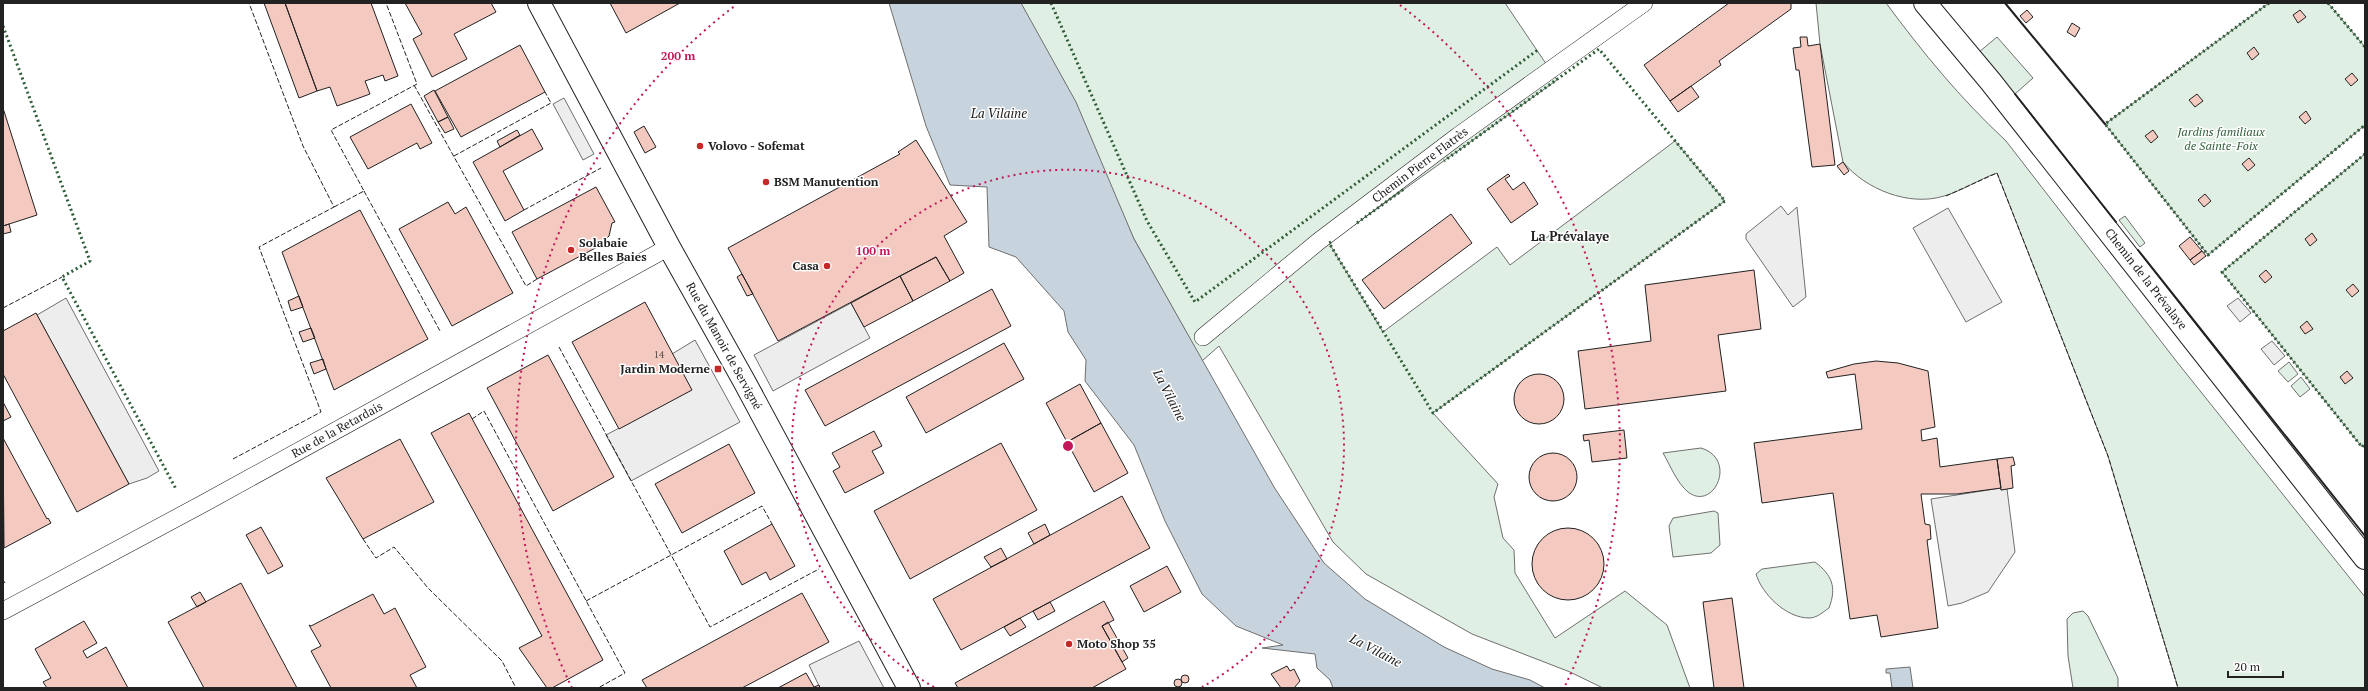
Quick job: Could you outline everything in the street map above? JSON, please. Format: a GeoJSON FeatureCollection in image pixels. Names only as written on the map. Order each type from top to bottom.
{"type":"FeatureCollection","features":[{"type":"Feature","properties":{"kind":"street","name":"Rue du Manoir de Servigné"},"geometry":{"type":"LineString","coordinates":[[539,3],[669,247],[744,381],[909,688]]}},
{"type":"Feature","properties":{"kind":"street","name":"Chemin Pierre Flatrès"},"geometry":{"type":"LineString","coordinates":[[1203,337],[1332,231],[1458,136],[1644,3]]}},
{"type":"Feature","properties":{"kind":"street","name":"Chemin de la Prévalaye"},"geometry":{"type":"LineString","coordinates":[[1925,3],[1991,82],[2365,558]]}},
{"type":"Feature","properties":{"kind":"street","name":"Rue de la Retardais"},"geometry":{"type":"LineString","coordinates":[[3,611],[215,498],[669,247]]}},
{"type":"Feature","properties":{"kind":"green space"},"geometry":{"type":"Polygon","coordinates":[[[1020,3],[1505,3],[1557,80],[1329,243],[1383,332],[1497,247],[1510,265],[1675,141],[1725,201],[1433,413],[1498,484],[1494,497],[1503,538],[1514,550],[1515,573],[1555,638],[1625,591],[1667,625],[1690,688],[1603,688],[1570,672],[1472,634],[1366,574],[1333,542],[1219,346],[1202,361],[1134,239],[1020,3]]]}},
{"type":"Feature","properties":{"kind":"green space"},"geometry":{"type":"Polygon","coordinates":[[[1816,3],[1886,3],[1943,75],[1989,125],[2006,141],[2177,362],[2365,597],[2365,688],[2178,688],[2108,456],[1997,173],[1951,194],[1931,199],[1917,199],[1902,197],[1875,188],[1852,172],[1843,162],[1820,44],[1816,3]]]}},
{"type":"Feature","properties":{"kind":"green space","name":"Jardins familiaux de Sainte-Foix"},"geometry":{"type":"Polygon","coordinates":[[[2269,3],[2328,3],[2365,47],[2365,125],[2208,255],[2105,124],[2269,3]]]}},
{"type":"Feature","properties":{"kind":"green space"},"geometry":{"type":"Polygon","coordinates":[[[1997,37],[2033,78],[2015,94],[1979,52],[1997,37]]]}},
{"type":"Feature","properties":{"kind":"green space"},"geometry":{"type":"Polygon","coordinates":[[[2365,154],[2365,444],[2362,447],[2222,272],[2365,154]]]}},
{"type":"Feature","properties":{"kind":"green space"},"geometry":{"type":"Polygon","coordinates":[[[2125,216],[2145,243],[2140,247],[2119,220],[2125,216]]]}},
{"type":"Feature","properties":{"kind":"green space"},"geometry":{"type":"Polygon","coordinates":[[[2289,362],[2298,374],[2288,382],[2278,371],[2289,362]]]}},
{"type":"Feature","properties":{"kind":"green space"},"geometry":{"type":"Polygon","coordinates":[[[2301,377],[2310,389],[2300,397],[2291,386],[2301,377]]]}},
{"type":"Feature","properties":{"kind":"green space"},"geometry":{"type":"Polygon","coordinates":[[[1701,448],[1712,454],[1718,462],[1720,472],[1718,482],[1713,490],[1706,495],[1698,496],[1688,492],[1680,484],[1663,453],[1701,448]]]}},
{"type":"Feature","properties":{"kind":"green space"},"geometry":{"type":"Polygon","coordinates":[[[1714,511],[1718,513],[1720,545],[1711,553],[1673,557],[1669,526],[1673,518],[1714,511]]]}},
{"type":"Feature","properties":{"kind":"green space"},"geometry":{"type":"Polygon","coordinates":[[[1815,562],[1829,577],[1833,588],[1833,594],[1829,608],[1812,618],[1800,617],[1792,614],[1776,604],[1769,597],[1759,582],[1756,574],[1762,569],[1815,562]]]}},
{"type":"Feature","properties":{"kind":"green space"},"geometry":{"type":"Polygon","coordinates":[[[2083,611],[2088,616],[2118,678],[2118,688],[2073,688],[2068,656],[2067,619],[2073,613],[2083,611]]]}},
{"type":"Feature","properties":{"kind":"shaded area"},"geometry":{"type":"Polygon","coordinates":[[[564,98],[594,154],[583,160],[553,104],[564,98]]]}},
{"type":"Feature","properties":{"kind":"shaded area"},"geometry":{"type":"Polygon","coordinates":[[[1781,206],[1788,215],[1797,207],[1806,297],[1793,307],[1746,239],[1746,234],[1781,206]]]}},
{"type":"Feature","properties":{"kind":"shaded area"},"geometry":{"type":"Polygon","coordinates":[[[1948,208],[2002,302],[1966,322],[1913,228],[1948,208]]]}},
{"type":"Feature","properties":{"kind":"shaded area"},"geometry":{"type":"Polygon","coordinates":[[[66,298],[159,471],[147,478],[129,484],[37,315],[66,298]]]}},
{"type":"Feature","properties":{"kind":"shaded area"},"geometry":{"type":"Polygon","coordinates":[[[2238,298],[2251,313],[2240,322],[2227,306],[2238,298]]]}},
{"type":"Feature","properties":{"kind":"shaded area"},"geometry":{"type":"Polygon","coordinates":[[[851,303],[870,338],[773,391],[754,355],[851,303]]]}},
{"type":"Feature","properties":{"kind":"shaded area"},"geometry":{"type":"Polygon","coordinates":[[[695,340],[740,422],[631,481],[606,435],[691,390],[672,354],[695,340]]]}},
{"type":"Feature","properties":{"kind":"shaded area"},"geometry":{"type":"Polygon","coordinates":[[[2272,341],[2285,356],[2274,365],[2261,349],[2272,341]]]}},
{"type":"Feature","properties":{"kind":"shaded area"},"geometry":{"type":"Polygon","coordinates":[[[2001,488],[2001,490],[2007,489],[2015,552],[1988,592],[1962,603],[1948,606],[1931,499],[2001,488]]]}},
{"type":"Feature","properties":{"kind":"shaded area"},"geometry":{"type":"Polygon","coordinates":[[[859,641],[884,688],[820,688],[809,665],[859,641]]]}},
{"type":"Feature","properties":{"kind":"water","name":"La Vilaine"},"geometry":{"type":"Polygon","coordinates":[[[889,3],[1021,3],[1076,102],[1134,239],[1274,487],[1324,563],[1365,599],[1444,647],[1492,669],[1530,680],[1545,688],[1333,688],[1330,680],[1317,668],[1315,654],[1262,648],[1283,645],[1236,626],[1202,594],[1165,521],[1134,445],[1085,381],[1086,360],[1068,332],[1064,311],[1016,257],[989,247],[987,187],[950,185],[926,126],[889,3]]]}},
{"type":"Feature","properties":{"kind":"water"},"geometry":{"type":"Polygon","coordinates":[[[1910,667],[1913,688],[1892,688],[1890,673],[1886,673],[1886,669],[1910,667]]]}},
{"type":"Feature","properties":{"kind":"building"},"geometry":{"type":"Polygon","coordinates":[[[264,3],[285,3],[317,91],[299,98],[264,3]]]}},
{"type":"Feature","properties":{"kind":"building"},"geometry":{"type":"Polygon","coordinates":[[[285,3],[371,3],[398,76],[385,81],[383,75],[365,81],[370,94],[337,106],[330,87],[317,91],[285,3]]]}},
{"type":"Feature","properties":{"kind":"building"},"geometry":{"type":"Polygon","coordinates":[[[405,3],[491,3],[496,12],[454,34],[467,59],[432,77],[413,39],[422,34],[405,3]]]}},
{"type":"Feature","properties":{"kind":"building"},"geometry":{"type":"Polygon","coordinates":[[[610,3],[680,3],[626,33],[610,3]]]}},
{"type":"Feature","properties":{"kind":"building"},"geometry":{"type":"Polygon","coordinates":[[[1729,3],[1791,3],[1791,9],[1719,61],[1721,65],[1670,101],[1644,65],[1729,3]]]}},
{"type":"Feature","properties":{"kind":"building"},"geometry":{"type":"Polygon","coordinates":[[[2027,10],[2033,17],[2026,23],[2020,16],[2027,10]]]}},
{"type":"Feature","properties":{"kind":"building"},"geometry":{"type":"Polygon","coordinates":[[[2300,10],[2306,17],[2298,23],[2293,15],[2300,10]]]}},
{"type":"Feature","properties":{"kind":"building"},"geometry":{"type":"Polygon","coordinates":[[[2072,23],[2080,28],[2075,37],[2067,32],[2072,23]]]}},
{"type":"Feature","properties":{"kind":"building"},"geometry":{"type":"Polygon","coordinates":[[[1800,37],[1807,37],[1808,46],[1820,44],[1835,165],[1812,167],[1799,70],[1796,70],[1793,48],[1801,47],[1800,37]]]}},
{"type":"Feature","properties":{"kind":"building"},"geometry":{"type":"Polygon","coordinates":[[[520,45],[545,92],[461,137],[435,91],[520,45]]]}},
{"type":"Feature","properties":{"kind":"building"},"geometry":{"type":"Polygon","coordinates":[[[2254,47],[2259,54],[2252,60],[2247,53],[2254,47]]]}},
{"type":"Feature","properties":{"kind":"building"},"geometry":{"type":"Polygon","coordinates":[[[2352,73],[2358,80],[2351,86],[2345,79],[2352,73]]]}},
{"type":"Feature","properties":{"kind":"building"},"geometry":{"type":"Polygon","coordinates":[[[1691,86],[1699,97],[1678,112],[1670,101],[1691,86]]]}},
{"type":"Feature","properties":{"kind":"building"},"geometry":{"type":"Polygon","coordinates":[[[434,90],[448,117],[438,122],[424,96],[434,90]]]}},
{"type":"Feature","properties":{"kind":"building"},"geometry":{"type":"Polygon","coordinates":[[[2197,94],[2203,101],[2195,107],[2189,100],[2197,94]]]}},
{"type":"Feature","properties":{"kind":"building"},"geometry":{"type":"Polygon","coordinates":[[[411,104],[432,143],[420,149],[417,143],[368,169],[350,137],[411,104]]]}},
{"type":"Feature","properties":{"kind":"building"},"geometry":{"type":"Polygon","coordinates":[[[3,108],[37,215],[3,226],[3,108]]]}},
{"type":"Feature","properties":{"kind":"building"},"geometry":{"type":"Polygon","coordinates":[[[2306,111],[2311,119],[2305,124],[2299,117],[2306,111]]]}},
{"type":"Feature","properties":{"kind":"building"},"geometry":{"type":"Polygon","coordinates":[[[448,117],[454,129],[445,133],[438,122],[448,117]]]}},
{"type":"Feature","properties":{"kind":"building"},"geometry":{"type":"Polygon","coordinates":[[[644,126],[656,147],[645,153],[634,132],[644,126]]]}},
{"type":"Feature","properties":{"kind":"building"},"geometry":{"type":"Polygon","coordinates":[[[532,129],[543,149],[503,171],[524,210],[505,221],[473,162],[532,129]]]}},
{"type":"Feature","properties":{"kind":"building"},"geometry":{"type":"Polygon","coordinates":[[[517,130],[520,135],[500,147],[497,141],[517,130]]]}},
{"type":"Feature","properties":{"kind":"building"},"geometry":{"type":"Polygon","coordinates":[[[2153,130],[2158,137],[2151,143],[2145,136],[2153,130]]]}},
{"type":"Feature","properties":{"kind":"building"},"geometry":{"type":"Polygon","coordinates":[[[916,140],[967,222],[944,236],[964,273],[950,281],[936,257],[778,341],[728,248],[900,154],[898,152],[916,140]]]}},
{"type":"Feature","properties":{"kind":"building"},"geometry":{"type":"Polygon","coordinates":[[[2249,158],[2255,165],[2248,171],[2242,164],[2249,158]]]}},
{"type":"Feature","properties":{"kind":"building"},"geometry":{"type":"Polygon","coordinates":[[[1843,162],[1849,171],[1844,175],[1837,166],[1843,162]]]}},
{"type":"Feature","properties":{"kind":"building"},"geometry":{"type":"Polygon","coordinates":[[[1508,174],[1510,176],[1505,179],[1513,190],[1524,182],[1538,204],[1511,223],[1487,189],[1508,174]]]}},
{"type":"Feature","properties":{"kind":"building"},"geometry":{"type":"Polygon","coordinates":[[[596,187],[615,222],[612,223],[609,236],[602,243],[603,244],[537,279],[512,232],[596,187]]]}},
{"type":"Feature","properties":{"kind":"building"},"geometry":{"type":"Polygon","coordinates":[[[2205,194],[2211,201],[2204,207],[2198,200],[2205,194]]]}},
{"type":"Feature","properties":{"kind":"building"},"geometry":{"type":"Polygon","coordinates":[[[448,202],[455,214],[466,207],[513,293],[452,326],[399,229],[448,202]]]}},
{"type":"Feature","properties":{"kind":"building"},"geometry":{"type":"Polygon","coordinates":[[[360,210],[428,339],[334,390],[282,252],[360,210]]]}},
{"type":"Feature","properties":{"kind":"building"},"geometry":{"type":"Polygon","coordinates":[[[1451,214],[1472,243],[1384,309],[1362,280],[1451,214]]]}},
{"type":"Feature","properties":{"kind":"building"},"geometry":{"type":"Polygon","coordinates":[[[9,224],[11,232],[3,234],[3,226],[9,224]]]}},
{"type":"Feature","properties":{"kind":"building"},"geometry":{"type":"Polygon","coordinates":[[[2312,233],[2317,240],[2310,246],[2305,239],[2312,233]]]}},
{"type":"Feature","properties":{"kind":"building"},"geometry":{"type":"Polygon","coordinates":[[[2190,237],[2202,251],[2190,260],[2179,246],[2190,237]]]}},
{"type":"Feature","properties":{"kind":"building"},"geometry":{"type":"Polygon","coordinates":[[[2202,251],[2206,256],[2194,265],[2190,260],[2202,251]]]}},
{"type":"Feature","properties":{"kind":"building"},"geometry":{"type":"Polygon","coordinates":[[[936,257],[950,281],[913,301],[900,276],[936,257]]]}},
{"type":"Feature","properties":{"kind":"building"},"geometry":{"type":"Polygon","coordinates":[[[1754,270],[1761,329],[1718,335],[1726,391],[1585,409],[1578,351],[1651,341],[1645,285],[1754,270]]]}},
{"type":"Feature","properties":{"kind":"building"},"geometry":{"type":"Polygon","coordinates":[[[2266,270],[2272,277],[2265,283],[2259,276],[2266,270]]]}},
{"type":"Feature","properties":{"kind":"building"},"geometry":{"type":"Polygon","coordinates":[[[742,274],[753,294],[747,296],[737,277],[742,274]]]}},
{"type":"Feature","properties":{"kind":"building"},"geometry":{"type":"Polygon","coordinates":[[[900,276],[913,301],[864,327],[851,303],[900,276]]]}},
{"type":"Feature","properties":{"kind":"building"},"geometry":{"type":"Polygon","coordinates":[[[2353,284],[2359,291],[2352,297],[2346,290],[2353,284]]]}},
{"type":"Feature","properties":{"kind":"building"},"geometry":{"type":"Polygon","coordinates":[[[992,289],[1011,326],[825,426],[805,390],[992,289]]]}},
{"type":"Feature","properties":{"kind":"building"},"geometry":{"type":"Polygon","coordinates":[[[299,296],[303,307],[291,311],[288,301],[299,296]]]}},
{"type":"Feature","properties":{"kind":"building"},"geometry":{"type":"Polygon","coordinates":[[[645,302],[692,390],[619,429],[572,342],[645,302]]]}},
{"type":"Feature","properties":{"kind":"building"},"geometry":{"type":"Polygon","coordinates":[[[36,313],[129,484],[77,512],[3,374],[3,331],[36,313]]]}},
{"type":"Feature","properties":{"kind":"building"},"geometry":{"type":"Polygon","coordinates":[[[2307,321],[2313,329],[2305,334],[2300,327],[2307,321]]]}},
{"type":"Feature","properties":{"kind":"building"},"geometry":{"type":"Polygon","coordinates":[[[311,328],[315,338],[303,342],[299,332],[311,328]]]}},
{"type":"Feature","properties":{"kind":"building"},"geometry":{"type":"Polygon","coordinates":[[[1004,343],[1024,379],[926,433],[906,397],[1004,343]]]}},
{"type":"Feature","properties":{"kind":"building"},"geometry":{"type":"Polygon","coordinates":[[[548,355],[614,477],[553,511],[487,388],[548,355]]]}},
{"type":"Feature","properties":{"kind":"building"},"geometry":{"type":"Polygon","coordinates":[[[323,359],[326,369],[314,374],[310,363],[323,359]]]}},
{"type":"Feature","properties":{"kind":"building"},"geometry":{"type":"Polygon","coordinates":[[[1876,361],[1898,363],[1928,371],[1935,427],[1921,430],[1922,441],[1937,438],[1940,467],[1997,459],[2001,488],[1957,494],[1921,494],[1925,524],[1930,525],[1931,539],[1927,540],[1938,628],[1881,637],[1877,615],[1850,619],[1833,493],[1762,503],[1754,443],[1862,429],[1855,374],[1828,378],[1826,372],[1854,364],[1876,361]]]}},
{"type":"Feature","properties":{"kind":"building"},"geometry":{"type":"Polygon","coordinates":[[[2347,371],[2353,378],[2345,384],[2340,377],[2347,371]]]}},
{"type":"Feature","properties":{"kind":"building"},"geometry":{"type":"Polygon","coordinates":[[[1539,374],[1549,376],[1557,381],[1562,389],[1564,399],[1562,409],[1557,417],[1549,422],[1539,424],[1529,422],[1521,417],[1516,409],[1514,399],[1516,389],[1521,381],[1529,376],[1539,374]]]}},
{"type":"Feature","properties":{"kind":"building"},"geometry":{"type":"Polygon","coordinates":[[[1080,384],[1101,423],[1067,442],[1046,403],[1080,384]]]}},
{"type":"Feature","properties":{"kind":"building"},"geometry":{"type":"Polygon","coordinates":[[[3,402],[11,417],[3,421],[3,402]]]}},
{"type":"Feature","properties":{"kind":"building"},"geometry":{"type":"Polygon","coordinates":[[[469,413],[603,660],[552,688],[547,688],[519,648],[542,636],[431,433],[469,413]]]}},
{"type":"Feature","properties":{"kind":"building"},"geometry":{"type":"Polygon","coordinates":[[[1101,423],[1128,473],[1094,492],[1067,442],[1101,423]]]}},
{"type":"Feature","properties":{"kind":"building"},"geometry":{"type":"Polygon","coordinates":[[[1624,430],[1627,458],[1592,462],[1589,440],[1584,441],[1583,435],[1624,430]]]}},
{"type":"Feature","properties":{"kind":"building"},"geometry":{"type":"Polygon","coordinates":[[[874,431],[882,446],[872,451],[884,473],[845,493],[833,471],[840,467],[832,453],[874,431]]]}},
{"type":"Feature","properties":{"kind":"building"},"geometry":{"type":"Polygon","coordinates":[[[3,438],[47,519],[48,518],[51,523],[4,548],[3,438]]]}},
{"type":"Feature","properties":{"kind":"building"},"geometry":{"type":"Polygon","coordinates":[[[400,439],[434,502],[363,539],[326,478],[400,439]]]}},
{"type":"Feature","properties":{"kind":"building"},"geometry":{"type":"Polygon","coordinates":[[[1001,443],[1037,510],[910,579],[874,511],[1001,443]]]}},
{"type":"Feature","properties":{"kind":"building"},"geometry":{"type":"Polygon","coordinates":[[[729,444],[755,493],[682,533],[655,484],[729,444]]]}},
{"type":"Feature","properties":{"kind":"building"},"geometry":{"type":"Polygon","coordinates":[[[1553,453],[1562,455],[1570,460],[1575,468],[1577,477],[1575,486],[1570,494],[1562,499],[1553,501],[1544,499],[1536,494],[1531,486],[1529,477],[1531,468],[1536,460],[1544,455],[1553,453]]]}},
{"type":"Feature","properties":{"kind":"building"},"geometry":{"type":"Polygon","coordinates":[[[2013,457],[2015,465],[2011,466],[2013,488],[2001,490],[1997,459],[2013,457]]]}},
{"type":"Feature","properties":{"kind":"building"},"geometry":{"type":"Polygon","coordinates":[[[1122,496],[1150,548],[961,650],[933,599],[1122,496]]]}},
{"type":"Feature","properties":{"kind":"building"},"geometry":{"type":"Polygon","coordinates":[[[772,524],[795,566],[770,580],[766,572],[742,585],[724,551],[772,524]]]}},
{"type":"Feature","properties":{"kind":"building"},"geometry":{"type":"Polygon","coordinates":[[[1045,524],[1050,535],[1034,544],[1028,533],[1045,524]]]}},
{"type":"Feature","properties":{"kind":"building"},"geometry":{"type":"Polygon","coordinates":[[[261,527],[283,566],[268,574],[246,535],[261,527]]]}},
{"type":"Feature","properties":{"kind":"building"},"geometry":{"type":"Polygon","coordinates":[[[1568,528],[1582,531],[1594,538],[1601,550],[1604,564],[1601,578],[1594,590],[1582,597],[1568,600],[1554,597],[1542,590],[1535,578],[1532,564],[1535,550],[1542,538],[1554,531],[1568,528]]]}},
{"type":"Feature","properties":{"kind":"building"},"geometry":{"type":"Polygon","coordinates":[[[1001,548],[1007,559],[991,567],[984,557],[1001,548]]]}},
{"type":"Feature","properties":{"kind":"building"},"geometry":{"type":"Polygon","coordinates":[[[1167,566],[1181,592],[1144,612],[1130,586],[1167,566]]]}},
{"type":"Feature","properties":{"kind":"building"},"geometry":{"type":"Polygon","coordinates":[[[241,583],[297,688],[204,688],[168,622],[241,583]]]}},
{"type":"Feature","properties":{"kind":"building"},"geometry":{"type":"Polygon","coordinates":[[[200,592],[206,602],[197,607],[191,597],[200,592]]]}},
{"type":"Feature","properties":{"kind":"building"},"geometry":{"type":"Polygon","coordinates":[[[802,593],[829,642],[742,688],[647,688],[642,680],[802,593]]]}},
{"type":"Feature","properties":{"kind":"building"},"geometry":{"type":"Polygon","coordinates":[[[373,594],[384,614],[395,608],[426,667],[410,675],[417,688],[331,688],[311,651],[321,646],[309,625],[311,626],[373,594]]]}},
{"type":"Feature","properties":{"kind":"building"},"geometry":{"type":"Polygon","coordinates":[[[1732,598],[1744,688],[1714,688],[1703,602],[1732,598]]]}},
{"type":"Feature","properties":{"kind":"building","name":"Moto Shop 35"},"geometry":{"type":"Polygon","coordinates":[[[1104,601],[1114,620],[1102,626],[1126,669],[1092,688],[958,688],[955,683],[1104,601]]]}},
{"type":"Feature","properties":{"kind":"building"},"geometry":{"type":"Polygon","coordinates":[[[1050,602],[1055,611],[1038,620],[1033,611],[1050,602]]]}},
{"type":"Feature","properties":{"kind":"building"},"geometry":{"type":"Polygon","coordinates":[[[1020,618],[1026,627],[1010,636],[1004,627],[1020,618]]]}},
{"type":"Feature","properties":{"kind":"building"},"geometry":{"type":"Polygon","coordinates":[[[84,621],[97,643],[83,651],[87,658],[106,647],[128,688],[47,688],[43,682],[51,678],[35,649],[84,621]]]}},
{"type":"Feature","properties":{"kind":"building"},"geometry":{"type":"Polygon","coordinates":[[[1108,622],[1128,658],[1122,662],[1102,626],[1108,622]]]}},
{"type":"Feature","properties":{"kind":"building"},"geometry":{"type":"Polygon","coordinates":[[[1287,666],[1290,671],[1294,669],[1300,681],[1294,688],[1281,688],[1271,674],[1287,666]]]}},
{"type":"Feature","properties":{"kind":"building"},"geometry":{"type":"Polygon","coordinates":[[[806,673],[814,687],[819,685],[820,688],[778,688],[806,673]]]}},
{"type":"Feature","properties":{"kind":"building"},"geometry":{"type":"Polygon","coordinates":[[[1183,675],[1187,675],[1189,679],[1187,683],[1183,683],[1181,681],[1181,677],[1183,675]]]}},
{"type":"Feature","properties":{"kind":"building"},"geometry":{"type":"Polygon","coordinates":[[[1176,679],[1180,679],[1182,683],[1180,687],[1176,687],[1174,685],[1174,681],[1176,679]]]}},
{"type":"Feature","properties":{"kind":"hedge"},"geometry":{"type":"LineString","coordinates":[[1051,3],[1147,221],[1195,302],[1539,49]]}},
{"type":"Feature","properties":{"kind":"hedge"},"geometry":{"type":"LineString","coordinates":[[2269,3],[2105,124],[2208,255],[2365,125]]}},
{"type":"Feature","properties":{"kind":"hedge"},"geometry":{"type":"LineString","coordinates":[[2328,3],[2365,47]]}},
{"type":"Feature","properties":{"kind":"hedge"},"geometry":{"type":"LineString","coordinates":[[3,26],[90,261],[62,277],[176,489]]}},
{"type":"Feature","properties":{"kind":"hedge"},"geometry":{"type":"LineString","coordinates":[[1331,242],[1329,243],[1433,413],[1725,201],[1599,49],[1444,161]]}},
{"type":"Feature","properties":{"kind":"hedge"},"geometry":{"type":"LineString","coordinates":[[2365,154],[2222,272],[2362,447],[2365,444]]}},
{"type":"Feature","properties":{"kind":"hedge"},"geometry":{"type":"LineString","coordinates":[[1357,223],[1404,189]]}},
{"type":"Feature","properties":{"kind":"fence"},"geometry":{"type":"LineString","coordinates":[[233,459],[321,412],[259,247],[334,207],[303,146],[249,3]]}},
{"type":"Feature","properties":{"kind":"fence"},"geometry":{"type":"LineString","coordinates":[[334,207],[364,191],[331,130],[417,84],[386,3]]}},
{"type":"Feature","properties":{"kind":"fence"},"geometry":{"type":"LineString","coordinates":[[414,85],[526,286],[537,279]]}},
{"type":"Feature","properties":{"kind":"fence"},"geometry":{"type":"LineString","coordinates":[[454,156],[551,103],[545,92]]}},
{"type":"Feature","properties":{"kind":"fence"},"geometry":{"type":"LineString","coordinates":[[524,210],[601,168]]}},
{"type":"Feature","properties":{"kind":"fence"},"geometry":{"type":"LineString","coordinates":[[1946,196],[1997,173],[2108,456],[2178,688]]}},
{"type":"Feature","properties":{"kind":"fence"},"geometry":{"type":"LineString","coordinates":[[364,191],[440,331]]}},
{"type":"Feature","properties":{"kind":"fence"},"geometry":{"type":"LineString","coordinates":[[3,308],[62,277]]}},
{"type":"Feature","properties":{"kind":"fence"},"geometry":{"type":"LineString","coordinates":[[559,347],[710,627],[819,569]]}},
{"type":"Feature","properties":{"kind":"fence"},"geometry":{"type":"LineString","coordinates":[[472,419],[484,411],[625,673],[598,688]]}},
{"type":"Feature","properties":{"kind":"fence"},"geometry":{"type":"LineString","coordinates":[[586,601],[762,506],[772,524]]}},
{"type":"Feature","properties":{"kind":"fence"},"geometry":{"type":"LineString","coordinates":[[363,539],[376,558],[394,547],[428,588],[502,661],[516,688]]}},
{"type":"Feature","properties":{"kind":"wall"},"geometry":{"type":"LineString","coordinates":[[2005,3],[2105,124]]}},
{"type":"Feature","properties":{"kind":"wall"},"geometry":{"type":"LineString","coordinates":[[2015,94],[2116,222]]}},
{"type":"Feature","properties":{"kind":"wall"},"geometry":{"type":"LineString","coordinates":[[2138,250],[2365,536]]}},
{"type":"Feature","properties":{"kind":"place","name":"Volovo - Sofemat"},"geometry":{"type":"Point","coordinates":[700,146]}},
{"type":"Feature","properties":{"kind":"place","name":"BSM Manutention"},"geometry":{"type":"Point","coordinates":[766,182]}},
{"type":"Feature","properties":{"kind":"place","name":"Solabaie Belles Baies"},"geometry":{"type":"Point","coordinates":[571,250]}},
{"type":"Feature","properties":{"kind":"place","name":"Casa"},"geometry":{"type":"Point","coordinates":[827,266]}},
{"type":"Feature","properties":{"kind":"place","name":"Jardin Moderne"},"geometry":{"type":"Point","coordinates":[718,369]}},
{"type":"Feature","properties":{"kind":"place","name":"Moto Shop 35"},"geometry":{"type":"Point","coordinates":[1069,644]}},
{"type":"Feature","properties":{"kind":"district","name":"La Prévalaye"},"geometry":{"type":"Point","coordinates":[1570,236]}}]}
